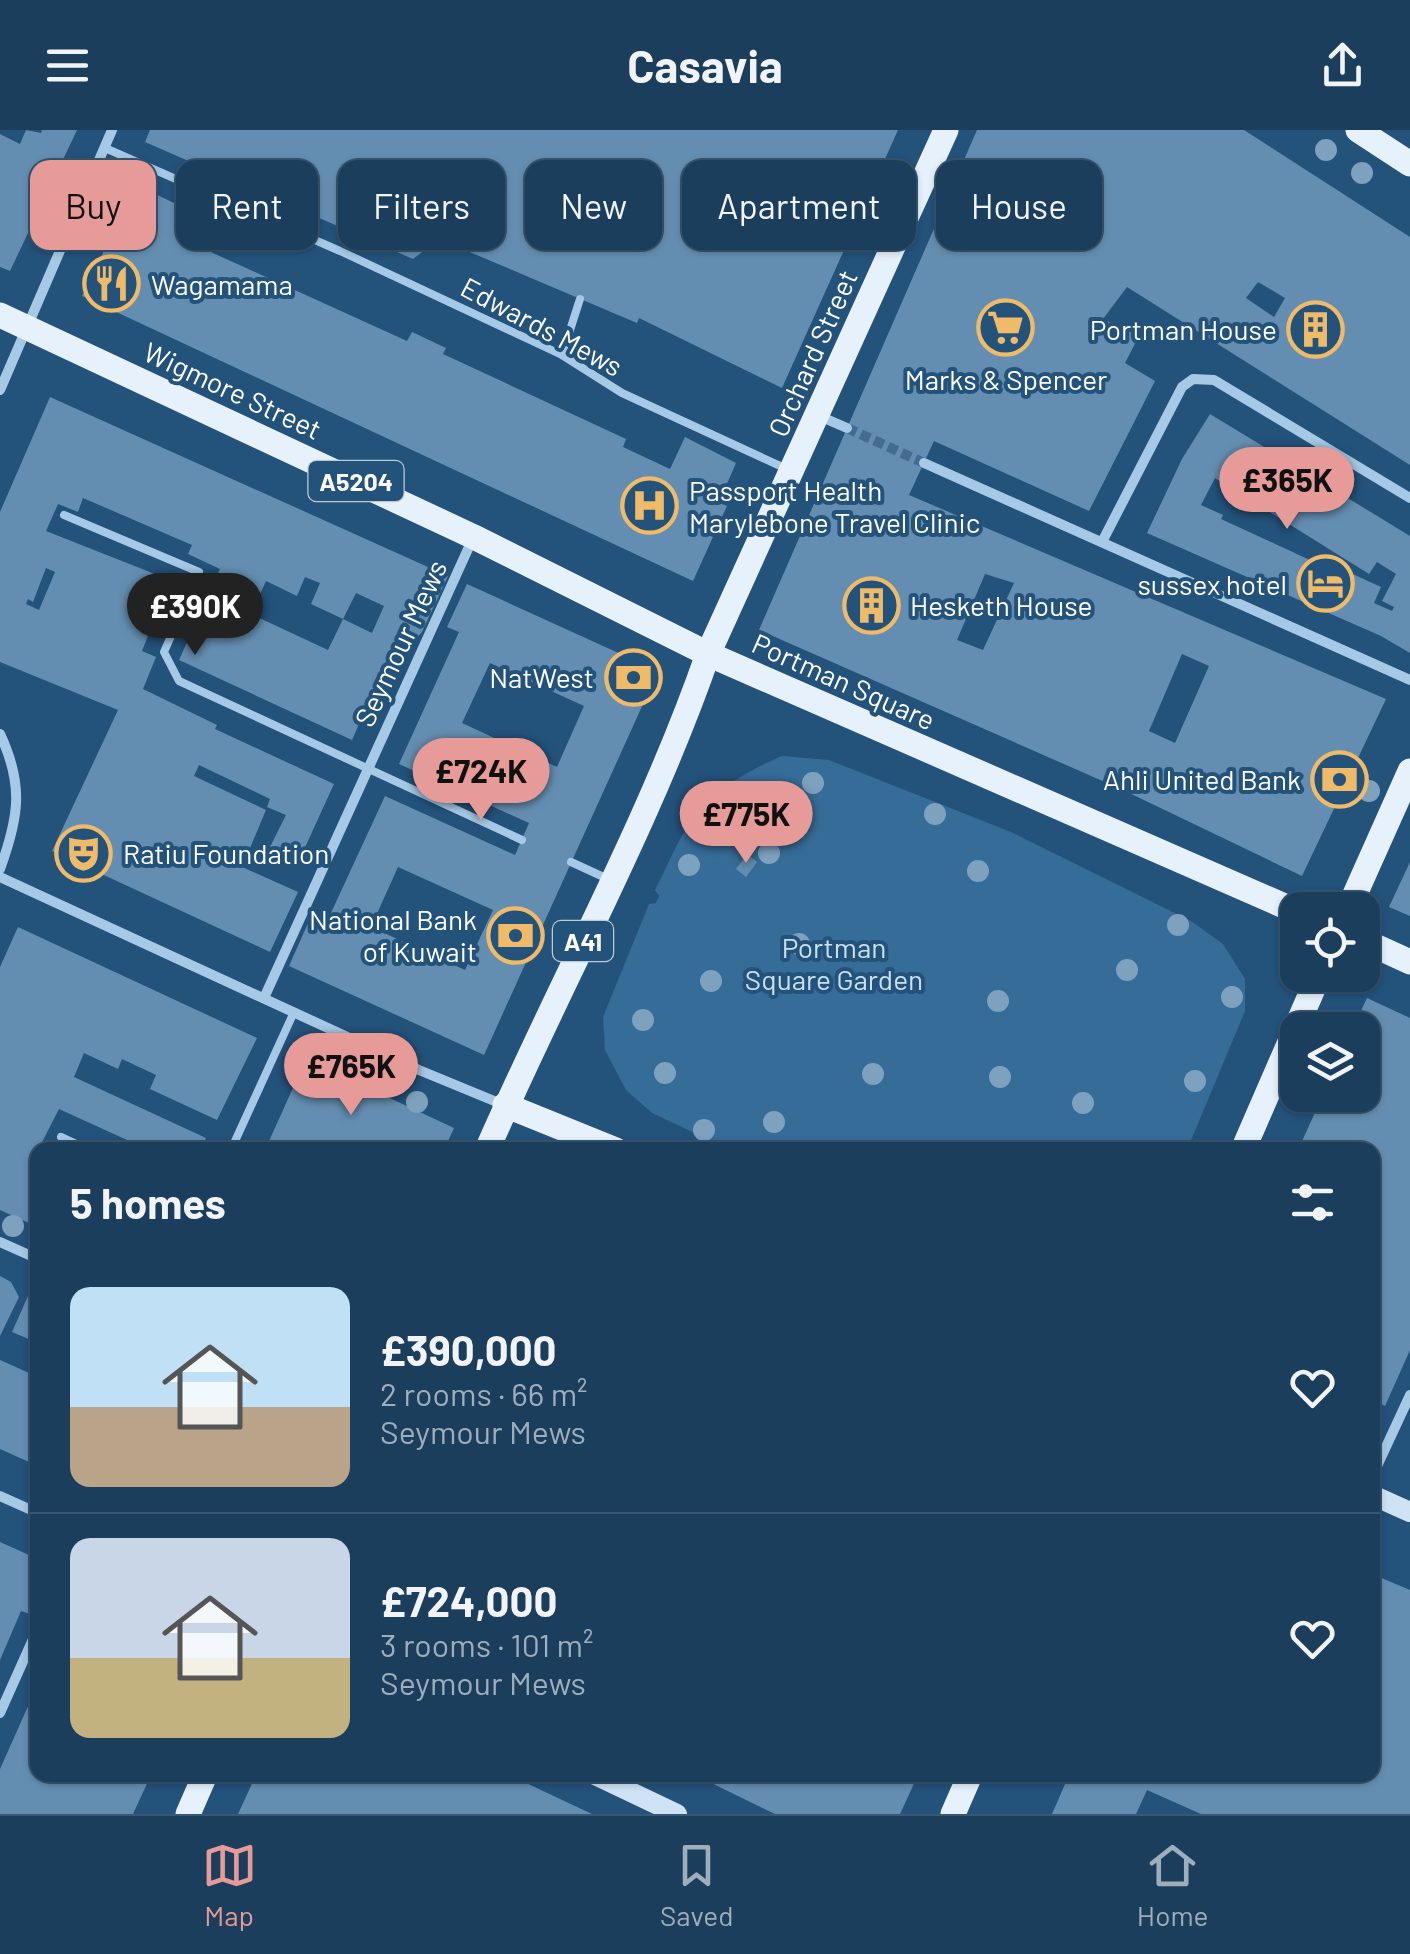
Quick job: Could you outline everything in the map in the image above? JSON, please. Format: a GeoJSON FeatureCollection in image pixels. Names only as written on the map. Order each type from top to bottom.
{"type":"FeatureCollection","features":[{"type":"Feature","properties":{"kind":"main road","name":"Orchard Street"},"geometry":{"type":"LineString","coordinates":[[708,654],[946,130]]}},
{"type":"Feature","properties":{"kind":"main road"},"geometry":{"type":"LineString","coordinates":[[1358,130],[1410,164]]}},
{"type":"Feature","properties":{"kind":"main road","name":"Wigmore Street"},"geometry":{"type":"LineString","coordinates":[[0,315],[474,537],[708,654]]}},
{"type":"Feature","properties":{"kind":"main road","name":"Portman Square"},"geometry":{"type":"LineString","coordinates":[[505,1105],[612,880],[708,654],[1280,904]]}},
{"type":"Feature","properties":{"kind":"main road"},"geometry":{"type":"LineString","coordinates":[[1356,892],[1410,772]]}},
{"type":"Feature","properties":{"kind":"main road"},"geometry":{"type":"LineString","coordinates":[[1380,948],[1410,962]]}},
{"type":"Feature","properties":{"kind":"main road"},"geometry":{"type":"LineString","coordinates":[[1246,1142],[1312,992]]}},
{"type":"Feature","properties":{"kind":"main road"},"geometry":{"type":"LineString","coordinates":[[505,1105],[596,1142]]}},
{"type":"Feature","properties":{"kind":"main road","name":"A41"},"geometry":{"type":"LineString","coordinates":[[489,1142],[505,1105]]}},
{"type":"Feature","properties":{"kind":"main road"},"geometry":{"type":"LineString","coordinates":[[188,1814],[202,1782]]}},
{"type":"Feature","properties":{"kind":"main road"},"geometry":{"type":"LineString","coordinates":[[953,1814],[967,1782]]}},
{"type":"Feature","properties":{"kind":"street"},"geometry":{"type":"LineString","coordinates":[[0,390],[112,130]]}},
{"type":"Feature","properties":{"kind":"street"},"geometry":{"type":"LineString","coordinates":[[1102,542],[1182,386],[1193,379],[1214,380],[1410,498]]}},
{"type":"Feature","properties":{"kind":"street"},"geometry":{"type":"LineString","coordinates":[[816,414],[847,428]]}},
{"type":"Feature","properties":{"kind":"street"},"geometry":{"type":"LineString","coordinates":[[924,463],[1410,680]]}},
{"type":"Feature","properties":{"kind":"street","name":"Seymour Mews"},"geometry":{"type":"LineString","coordinates":[[264,998],[474,537]]}},
{"type":"Feature","properties":{"kind":"street"},"geometry":{"type":"LineString","coordinates":[[0,734],[17,774],[11,838],[0,869]]}},
{"type":"Feature","properties":{"kind":"street"},"geometry":{"type":"LineString","coordinates":[[0,877],[439,1079],[505,1105]]}},
{"type":"Feature","properties":{"kind":"street"},"geometry":{"type":"LineString","coordinates":[[0,1242],[30,1255]]}},
{"type":"Feature","properties":{"kind":"street"},"geometry":{"type":"LineString","coordinates":[[1380,1460],[1410,1395]]}},
{"type":"Feature","properties":{"kind":"street"},"geometry":{"type":"LineString","coordinates":[[0,1496],[30,1509]]}},
{"type":"Feature","properties":{"kind":"street"},"geometry":{"type":"LineString","coordinates":[[1380,1499],[1410,1512]]}},
{"type":"Feature","properties":{"kind":"street"},"geometry":{"type":"LineString","coordinates":[[0,1713],[30,1646]]}},
{"type":"Feature","properties":{"kind":"street"},"geometry":{"type":"LineString","coordinates":[[610,1782],[678,1814]]}},
{"type":"Feature","properties":{"kind":"lane","name":"Edwards Mews"},"geometry":{"type":"LineString","coordinates":[[106,148],[340,250],[562,356],[622,393],[793,472]]}},
{"type":"Feature","properties":{"kind":"lane"},"geometry":{"type":"LineString","coordinates":[[562,356],[580,299]]}},
{"type":"Feature","properties":{"kind":"lane","name":"Seymour Mews"},"geometry":{"type":"LineString","coordinates":[[64,515],[199,572],[164,652],[179,681],[522,840]]}},
{"type":"Feature","properties":{"kind":"lane"},"geometry":{"type":"LineString","coordinates":[[572,862],[612,880]]}},
{"type":"Feature","properties":{"kind":"lane"},"geometry":{"type":"LineString","coordinates":[[234,1142],[294,1012]]}},
{"type":"Feature","properties":{"kind":"lane"},"geometry":{"type":"LineString","coordinates":[[60,1137],[71,1142]]}},
{"type":"Feature","properties":{"kind":"green space","name":"Portman Square Garden"},"geometry":{"type":"Polygon","coordinates":[[[782,756],[829,760],[1011,832],[1191,921],[1223,944],[1245,979],[1245,1011],[1190,1142],[714,1142],[652,1113],[626,1090],[605,1050],[603,1017],[649,904],[656,903],[659,896],[655,890],[692,820],[710,799],[782,756]]]}},
{"type":"Feature","properties":{"kind":"building"},"geometry":{"type":"Polygon","coordinates":[[[26,130],[77,130],[63,160],[30,160],[30,229],[10,271],[0,267],[0,134],[20,144],[26,130]]]}},
{"type":"Feature","properties":{"kind":"building"},"geometry":{"type":"Polygon","coordinates":[[[150,130],[898,130],[885,160],[682,160],[682,250],[844,250],[782,388],[639,318],[637,323],[465,250],[505,250],[505,160],[338,160],[338,226],[318,218],[318,160],[186,160],[145,142],[150,130]]]}},
{"type":"Feature","properties":{"kind":"building"},"geometry":{"type":"Polygon","coordinates":[[[977,130],[1244,130],[1410,237],[1410,465],[1127,287],[1103,319],[1139,336],[1125,363],[1155,381],[1089,511],[934,441],[909,495],[1386,699],[1302,876],[1123,790],[759,630],[936,224],[936,250],[1102,250],[1102,160],[964,160],[977,130]],[[1258,282],[1246,298],[1274,317],[1285,298],[1258,282]],[[985,574],[957,640],[983,650],[1014,583],[985,574]],[[1182,654],[1149,731],[1175,743],[1209,666],[1182,654]]]}},
{"type":"Feature","properties":{"kind":"building"},"geometry":{"type":"Polygon","coordinates":[[[156,194],[176,204],[176,250],[206,250],[407,341],[412,332],[446,348],[443,354],[626,439],[623,447],[670,469],[685,437],[736,463],[719,502],[727,506],[693,581],[82,296],[104,250],[156,250],[156,194]]]}},
{"type":"Feature","properties":{"kind":"building"},"geometry":{"type":"Polygon","coordinates":[[[392,250],[425,250],[413,259],[392,250]]]}},
{"type":"Feature","properties":{"kind":"building"},"geometry":{"type":"Polygon","coordinates":[[[50,397],[448,576],[422,632],[407,650],[394,644],[352,740],[179,660],[220,569],[188,554],[192,545],[83,498],[78,512],[58,504],[46,531],[170,580],[142,651],[156,657],[143,689],[217,725],[215,729],[334,784],[296,867],[267,853],[286,815],[267,807],[270,799],[199,765],[194,776],[266,810],[242,867],[298,892],[270,952],[52,851],[118,710],[0,662],[0,512],[50,397]],[[46,568],[33,602],[28,599],[26,604],[39,610],[55,572],[46,568]],[[305,577],[297,596],[266,581],[251,614],[328,650],[343,619],[311,604],[320,583],[305,577]],[[356,593],[343,619],[372,633],[384,606],[356,593]]]}},
{"type":"Feature","properties":{"kind":"building"},"geometry":{"type":"Polygon","coordinates":[[[1210,414],[1410,536],[1410,653],[1381,636],[1147,533],[1182,459],[1210,414]],[[1215,478],[1201,505],[1223,515],[1221,519],[1312,561],[1307,573],[1337,585],[1344,570],[1381,587],[1374,603],[1392,611],[1394,607],[1382,601],[1396,574],[1377,562],[1369,574],[1215,478]]]}},
{"type":"Feature","properties":{"kind":"building"},"geometry":{"type":"Polygon","coordinates":[[[467,584],[658,671],[484,1055],[289,966],[309,921],[324,928],[385,796],[515,855],[529,823],[399,764],[459,632],[447,627],[467,584]],[[490,663],[462,723],[557,767],[584,706],[490,663]],[[398,867],[371,927],[465,970],[493,910],[398,867]]]}},
{"type":"Feature","properties":{"kind":"building"},"geometry":{"type":"Polygon","coordinates":[[[747,854],[757,862],[746,877],[736,869],[747,854]]]}},
{"type":"Feature","properties":{"kind":"building"},"geometry":{"type":"Polygon","coordinates":[[[1410,862],[1410,916],[1389,907],[1410,862]]]}},
{"type":"Feature","properties":{"kind":"building"},"geometry":{"type":"Polygon","coordinates":[[[18,927],[257,1038],[217,1120],[150,1089],[156,1075],[122,1059],[118,1069],[84,1053],[74,1077],[206,1138],[204,1142],[131,1142],[59,1109],[42,1142],[30,1142],[30,1223],[0,1210],[0,967],[18,927]]]}},
{"type":"Feature","properties":{"kind":"building"},"geometry":{"type":"Polygon","coordinates":[[[1367,998],[1410,1018],[1410,1350],[1385,1406],[1380,1404],[1380,1142],[1302,1142],[1315,1112],[1380,1112],[1380,1012],[1360,1012],[1367,998]]]}},
{"type":"Feature","properties":{"kind":"building"},"geometry":{"type":"Polygon","coordinates":[[[306,1059],[454,1128],[448,1142],[269,1142],[306,1059]]]}},
{"type":"Feature","properties":{"kind":"building"},"geometry":{"type":"Polygon","coordinates":[[[0,1276],[11,1282],[19,1297],[0,1336],[0,1276]]]}},
{"type":"Feature","properties":{"kind":"building"},"geometry":{"type":"Polygon","coordinates":[[[30,1292],[30,1340],[12,1332],[30,1292]]]}},
{"type":"Feature","properties":{"kind":"building"},"geometry":{"type":"Polygon","coordinates":[[[0,1360],[30,1373],[30,1462],[0,1449],[0,1360]]]}},
{"type":"Feature","properties":{"kind":"building"},"geometry":{"type":"Polygon","coordinates":[[[0,1542],[30,1555],[30,1614],[21,1611],[0,1660],[0,1542]]]}},
{"type":"Feature","properties":{"kind":"building"},"geometry":{"type":"Polygon","coordinates":[[[1380,1577],[1410,1590],[1410,1814],[1201,1814],[1147,1790],[1136,1814],[1052,1814],[1066,1782],[1380,1782],[1380,1577]]]}},
{"type":"Feature","properties":{"kind":"building"},"geometry":{"type":"Polygon","coordinates":[[[30,1702],[30,1782],[148,1782],[133,1814],[0,1814],[0,1769],[30,1702]]]}},
{"type":"Feature","properties":{"kind":"building"},"geometry":{"type":"Polygon","coordinates":[[[253,1782],[524,1782],[592,1814],[238,1814],[253,1782]]]}},
{"type":"Feature","properties":{"kind":"building"},"geometry":{"type":"Polygon","coordinates":[[[709,1782],[915,1782],[900,1814],[775,1814],[709,1782]]]}},
{"type":"Feature","properties":{"kind":"tunnel"},"geometry":{"type":"LineString","coordinates":[[847,428],[924,463]]}},
{"type":"Feature","properties":{"kind":"place","name":"Wagamama"},"geometry":{"type":"Point","coordinates":[112,284]}},
{"type":"Feature","properties":{"kind":"place","name":"Marks & Spencer"},"geometry":{"type":"Point","coordinates":[1006,328]}},
{"type":"Feature","properties":{"kind":"place","name":"Portman House"},"geometry":{"type":"Point","coordinates":[1316,329]}},
{"type":"Feature","properties":{"kind":"place","name":"Passport Health Marylebone Travel Clinic"},"geometry":{"type":"Point","coordinates":[650,506]}},
{"type":"Feature","properties":{"kind":"place","name":"sussex hotel"},"geometry":{"type":"Point","coordinates":[1326,584]}},
{"type":"Feature","properties":{"kind":"place","name":"Hesketh House"},"geometry":{"type":"Point","coordinates":[871,605]}},
{"type":"Feature","properties":{"kind":"place","name":"NatWest"},"geometry":{"type":"Point","coordinates":[633,677]}},
{"type":"Feature","properties":{"kind":"place","name":"Ahli United Bank"},"geometry":{"type":"Point","coordinates":[1340,779]}},
{"type":"Feature","properties":{"kind":"place","name":"Ratiu Foundation"},"geometry":{"type":"Point","coordinates":[84,853]}},
{"type":"Feature","properties":{"kind":"place","name":"National Bank of Kuwait"},"geometry":{"type":"Point","coordinates":[516,935]}}]}
